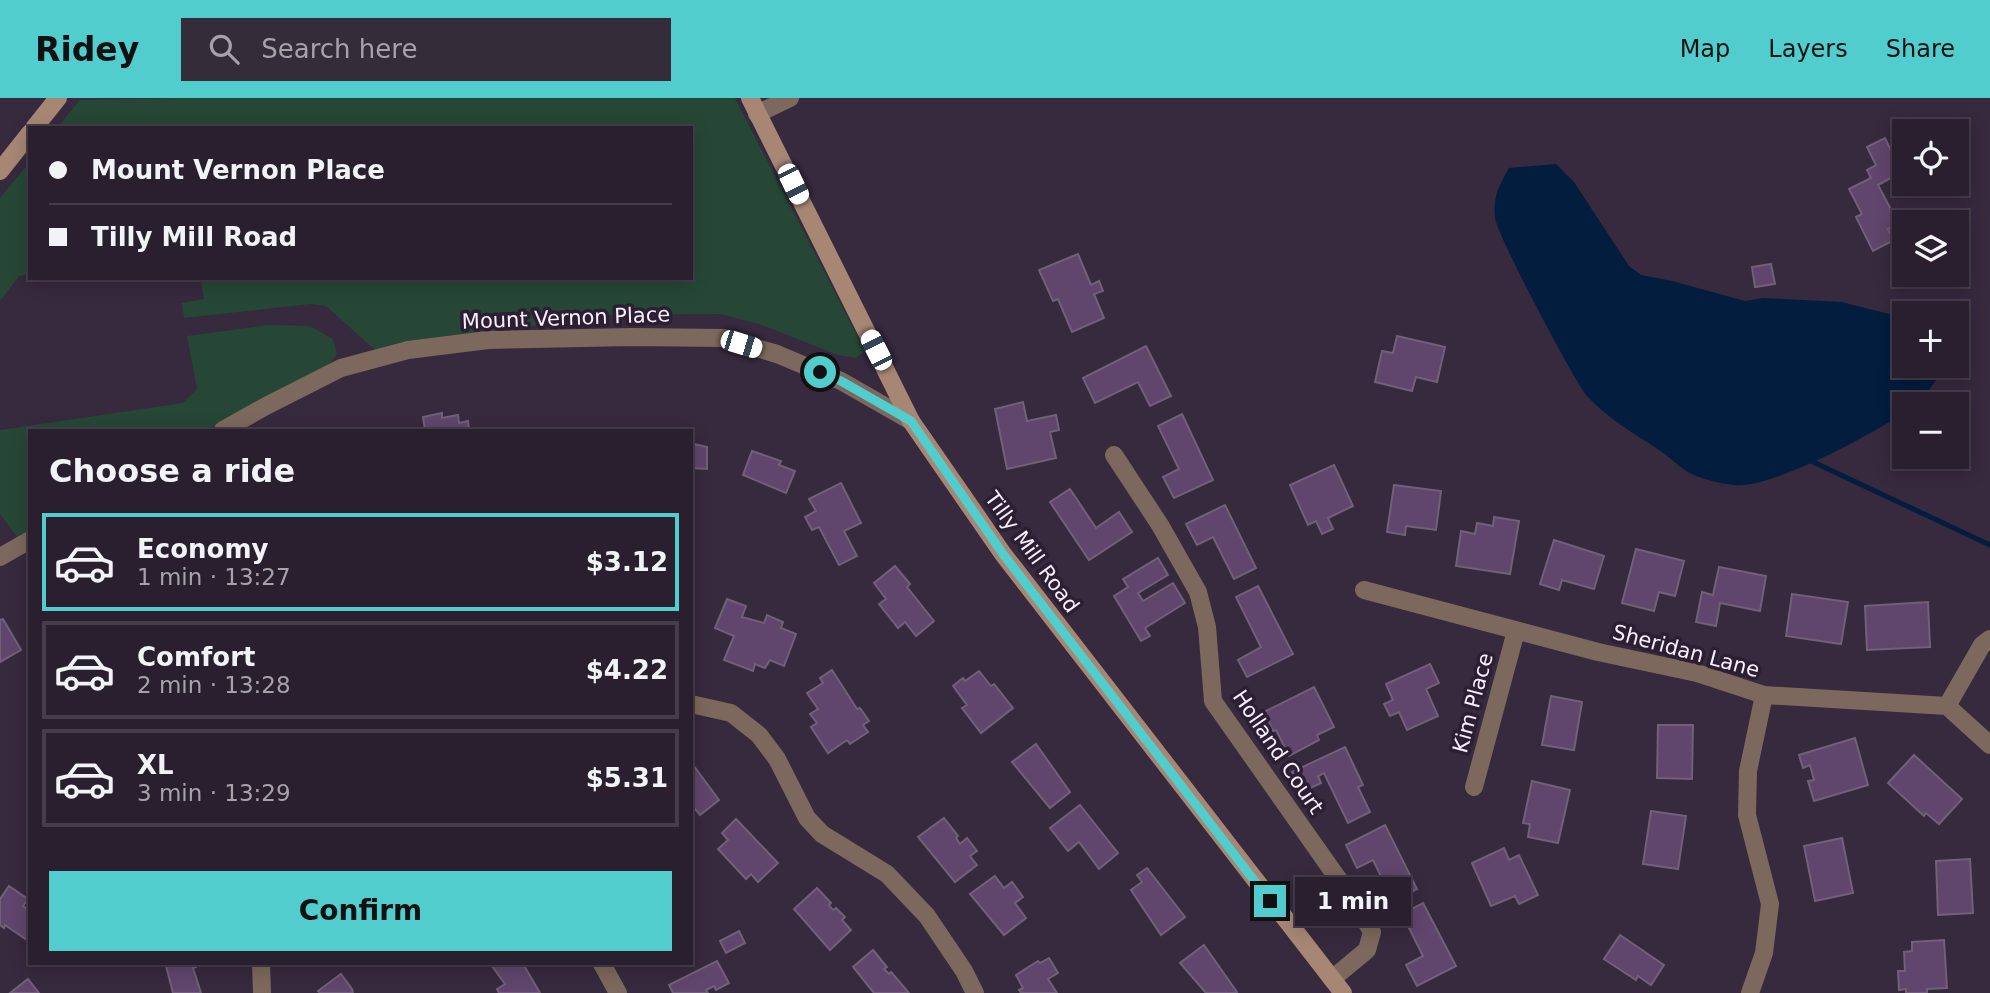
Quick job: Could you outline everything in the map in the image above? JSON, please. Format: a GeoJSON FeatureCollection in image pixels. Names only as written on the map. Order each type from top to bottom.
{"type":"FeatureCollection","features":[{"type":"Feature","properties":{"kind":"street"},"geometry":{"type":"LineString","coordinates":[[36,126],[58,98]]}},
{"type":"Feature","properties":{"kind":"street"},"geometry":{"type":"LineString","coordinates":[[753,106],[790,98]]}},
{"type":"Feature","properties":{"kind":"street","name":"Tilly Mill Road"},"geometry":{"type":"LineString","coordinates":[[753,106],[911,421],[1003,554],[1338,986]]}},
{"type":"Feature","properties":{"kind":"street"},"geometry":{"type":"LineString","coordinates":[[0,171],[28,136]]}},
{"type":"Feature","properties":{"kind":"street","name":"Mount Vernon Place"},"geometry":{"type":"LineString","coordinates":[[225,429],[341,368],[408,350],[488,340],[633,337],[723,338],[734,341],[777,354],[841,381],[911,421]]}},
{"type":"Feature","properties":{"kind":"street","name":"Holland Court"},"geometry":{"type":"LineString","coordinates":[[1114,454],[1198,592],[1207,626],[1213,701],[1353,900],[1372,932],[1367,950],[1338,986]]}},
{"type":"Feature","properties":{"kind":"street"},"geometry":{"type":"LineString","coordinates":[[0,557],[28,541]]}},
{"type":"Feature","properties":{"kind":"street","name":"Sheridan Lane"},"geometry":{"type":"LineString","coordinates":[[1364,590],[1516,631],[1697,673],[1764,695],[1947,706]]}},
{"type":"Feature","properties":{"kind":"street","name":"Kim Place"},"geometry":{"type":"LineString","coordinates":[[1474,787],[1516,631]]}},
{"type":"Feature","properties":{"kind":"street"},"geometry":{"type":"LineString","coordinates":[[1990,639],[1982,646],[1947,706],[1990,745]]}},
{"type":"Feature","properties":{"kind":"street"},"geometry":{"type":"LineString","coordinates":[[1751,993],[1764,953],[1770,904],[1747,815],[1748,771],[1764,695]]}},
{"type":"Feature","properties":{"kind":"street"},"geometry":{"type":"LineString","coordinates":[[693,704],[731,713],[759,735],[777,759],[807,818],[822,834],[887,874],[927,916],[964,971],[975,993]]}},
{"type":"Feature","properties":{"kind":"street"},"geometry":{"type":"LineString","coordinates":[[261,965],[262,993]]}},
{"type":"Feature","properties":{"kind":"street"},"geometry":{"type":"LineString","coordinates":[[603,965],[618,993]]}},
{"type":"Feature","properties":{"kind":"green space"},"geometry":{"type":"Polygon","coordinates":[[[735,98],[865,351],[856,358],[838,355],[762,325],[721,314],[591,315],[517,329],[396,343],[375,350],[326,306],[310,304],[184,318],[182,303],[204,299],[200,280],[693,280],[693,126],[59,126],[80,100],[735,98]]]}},
{"type":"Feature","properties":{"kind":"green space"},"geometry":{"type":"Polygon","coordinates":[[[28,164],[28,274],[19,276],[0,301],[0,198],[28,164]]]}},
{"type":"Feature","properties":{"kind":"green space"},"geometry":{"type":"Polygon","coordinates":[[[268,325],[310,326],[333,339],[337,354],[329,366],[207,429],[28,429],[28,531],[17,537],[0,514],[0,430],[183,403],[197,389],[187,336],[268,325]]]}},
{"type":"Feature","properties":{"kind":"water"},"geometry":{"type":"Polygon","coordinates":[[[1556,164],[1574,182],[1629,266],[1641,275],[1745,301],[1763,298],[1841,302],[1892,315],[1892,378],[1937,378],[1928,392],[1892,392],[1892,420],[1796,470],[1751,484],[1735,485],[1689,473],[1595,404],[1587,396],[1568,364],[1498,228],[1495,217],[1496,197],[1509,168],[1556,164]]]}},
{"type":"Feature","properties":{"kind":"building"},"geometry":{"type":"Polygon","coordinates":[[[1885,138],[1892,153],[1892,177],[1878,185],[1892,212],[1892,227],[1888,229],[1892,241],[1873,251],[1856,217],[1862,214],[1849,189],[1871,178],[1867,170],[1876,165],[1867,147],[1885,138]]]}},
{"type":"Feature","properties":{"kind":"building"},"geometry":{"type":"Polygon","coordinates":[[[1078,254],[1091,285],[1099,281],[1103,291],[1094,294],[1104,318],[1072,332],[1058,299],[1053,301],[1039,270],[1078,254]]]}},
{"type":"Feature","properties":{"kind":"building"},"geometry":{"type":"Polygon","coordinates":[[[1771,264],[1775,284],[1755,287],[1752,267],[1771,264]]]}},
{"type":"Feature","properties":{"kind":"building"},"geometry":{"type":"Polygon","coordinates":[[[1397,336],[1445,347],[1437,382],[1416,377],[1412,391],[1375,382],[1382,351],[1393,353],[1397,336]]]}},
{"type":"Feature","properties":{"kind":"building"},"geometry":{"type":"Polygon","coordinates":[[[1146,346],[1171,396],[1150,406],[1138,382],[1095,403],[1083,378],[1146,346]]]}},
{"type":"Feature","properties":{"kind":"building"},"geometry":{"type":"Polygon","coordinates":[[[1023,402],[1027,421],[1056,415],[1059,430],[1050,432],[1056,458],[1007,469],[995,409],[1023,402]]]}},
{"type":"Feature","properties":{"kind":"building"},"geometry":{"type":"Polygon","coordinates":[[[442,413],[442,418],[458,415],[459,423],[468,421],[469,429],[425,429],[423,417],[442,413]]]}},
{"type":"Feature","properties":{"kind":"building"},"geometry":{"type":"Polygon","coordinates":[[[1182,414],[1213,480],[1174,498],[1163,477],[1179,469],[1158,426],[1182,414]]]}},
{"type":"Feature","properties":{"kind":"building"},"geometry":{"type":"Polygon","coordinates":[[[693,445],[707,447],[707,469],[693,468],[693,445]]]}},
{"type":"Feature","properties":{"kind":"building"},"geometry":{"type":"Polygon","coordinates":[[[752,451],[781,461],[779,465],[795,471],[786,493],[743,475],[752,451]]]}},
{"type":"Feature","properties":{"kind":"building"},"geometry":{"type":"Polygon","coordinates":[[[1334,465],[1353,506],[1328,518],[1333,529],[1322,534],[1316,521],[1308,525],[1290,485],[1334,465]]]}},
{"type":"Feature","properties":{"kind":"building"},"geometry":{"type":"Polygon","coordinates":[[[841,483],[861,523],[844,531],[857,556],[839,565],[819,527],[812,530],[805,517],[816,511],[809,499],[841,483]]]}},
{"type":"Feature","properties":{"kind":"building"},"geometry":{"type":"Polygon","coordinates":[[[1394,485],[1441,491],[1436,530],[1406,526],[1405,535],[1387,532],[1394,485]]]}},
{"type":"Feature","properties":{"kind":"building"},"geometry":{"type":"Polygon","coordinates":[[[1070,489],[1096,528],[1119,512],[1132,532],[1089,560],[1050,502],[1070,489]]]}},
{"type":"Feature","properties":{"kind":"building"},"geometry":{"type":"Polygon","coordinates":[[[1225,505],[1256,568],[1234,579],[1213,537],[1197,545],[1186,524],[1225,505]]]}},
{"type":"Feature","properties":{"kind":"building"},"geometry":{"type":"Polygon","coordinates":[[[1494,517],[1519,521],[1510,574],[1456,566],[1461,531],[1475,534],[1477,523],[1493,526],[1494,517]]]}},
{"type":"Feature","properties":{"kind":"building"},"geometry":{"type":"Polygon","coordinates":[[[1554,540],[1604,556],[1594,589],[1562,580],[1559,590],[1540,584],[1554,540]]]}},
{"type":"Feature","properties":{"kind":"building"},"geometry":{"type":"Polygon","coordinates":[[[1636,549],[1684,561],[1675,596],[1659,592],[1654,611],[1622,603],[1636,549]]]}},
{"type":"Feature","properties":{"kind":"building"},"geometry":{"type":"Polygon","coordinates":[[[1158,558],[1168,575],[1138,593],[1143,601],[1173,583],[1185,603],[1145,628],[1150,636],[1141,641],[1114,596],[1128,587],[1123,579],[1158,558]]]}},
{"type":"Feature","properties":{"kind":"building"},"geometry":{"type":"Polygon","coordinates":[[[895,566],[910,584],[907,587],[934,621],[916,636],[905,622],[898,628],[879,604],[886,599],[874,583],[895,566]]]}},
{"type":"Feature","properties":{"kind":"building"},"geometry":{"type":"Polygon","coordinates":[[[1719,567],[1766,576],[1760,611],[1720,603],[1716,626],[1696,622],[1702,592],[1713,595],[1719,567]]]}},
{"type":"Feature","properties":{"kind":"building"},"geometry":{"type":"Polygon","coordinates":[[[1258,586],[1293,654],[1247,677],[1238,660],[1261,647],[1236,597],[1258,586]]]}},
{"type":"Feature","properties":{"kind":"building"},"geometry":{"type":"Polygon","coordinates":[[[1792,594],[1848,602],[1841,644],[1786,636],[1792,594]]]}},
{"type":"Feature","properties":{"kind":"building"},"geometry":{"type":"Polygon","coordinates":[[[727,599],[746,606],[742,617],[764,623],[767,615],[783,622],[781,628],[796,634],[784,666],[770,660],[765,668],[755,664],[753,671],[724,660],[734,636],[715,628],[727,599]]]}},
{"type":"Feature","properties":{"kind":"building"},"geometry":{"type":"Polygon","coordinates":[[[1928,602],[1930,647],[1867,650],[1865,606],[1928,602]]]}},
{"type":"Feature","properties":{"kind":"building"},"geometry":{"type":"Polygon","coordinates":[[[3,619],[21,650],[0,662],[0,620],[3,619]]]}},
{"type":"Feature","properties":{"kind":"building"},"geometry":{"type":"Polygon","coordinates":[[[1430,664],[1439,683],[1426,689],[1438,716],[1407,730],[1399,712],[1390,716],[1384,704],[1393,700],[1386,684],[1430,664]]]}},
{"type":"Feature","properties":{"kind":"building"},"geometry":{"type":"Polygon","coordinates":[[[832,670],[857,709],[860,708],[869,721],[863,725],[868,732],[850,744],[847,740],[828,753],[811,727],[817,723],[810,714],[818,709],[807,693],[823,683],[820,678],[832,670]]]}},
{"type":"Feature","properties":{"kind":"building"},"geometry":{"type":"Polygon","coordinates":[[[979,671],[991,686],[994,684],[1013,708],[981,733],[962,708],[967,705],[953,686],[979,671]]]}},
{"type":"Feature","properties":{"kind":"building"},"geometry":{"type":"Polygon","coordinates":[[[1314,687],[1334,727],[1317,735],[1319,740],[1289,756],[1264,712],[1314,687]]]}},
{"type":"Feature","properties":{"kind":"building"},"geometry":{"type":"Polygon","coordinates":[[[1551,696],[1582,702],[1574,750],[1542,745],[1551,696]]]}},
{"type":"Feature","properties":{"kind":"building"},"geometry":{"type":"Polygon","coordinates":[[[1658,725],[1693,725],[1692,779],[1657,778],[1658,725]]]}},
{"type":"Feature","properties":{"kind":"building"},"geometry":{"type":"Polygon","coordinates":[[[1855,738],[1868,785],[1814,801],[1808,781],[1814,780],[1810,765],[1803,768],[1799,755],[1855,738]]]}},
{"type":"Feature","properties":{"kind":"building"},"geometry":{"type":"Polygon","coordinates":[[[1036,744],[1070,792],[1050,808],[1012,762],[1036,744]]]}},
{"type":"Feature","properties":{"kind":"building"},"geometry":{"type":"Polygon","coordinates":[[[1345,747],[1363,785],[1358,787],[1370,812],[1348,823],[1324,773],[1318,776],[1321,783],[1302,792],[1292,772],[1345,747]]]}},
{"type":"Feature","properties":{"kind":"building"},"geometry":{"type":"Polygon","coordinates":[[[1914,755],[1962,799],[1939,824],[1926,813],[1924,816],[1888,783],[1914,755]]]}},
{"type":"Feature","properties":{"kind":"building"},"geometry":{"type":"Polygon","coordinates":[[[693,767],[719,800],[700,815],[693,806],[693,767]]]}},
{"type":"Feature","properties":{"kind":"building"},"geometry":{"type":"Polygon","coordinates":[[[1532,781],[1570,790],[1558,843],[1528,837],[1530,824],[1523,823],[1532,781]]]}},
{"type":"Feature","properties":{"kind":"building"},"geometry":{"type":"Polygon","coordinates":[[[1080,805],[1118,853],[1099,869],[1079,842],[1068,851],[1050,828],[1080,805]]]}},
{"type":"Feature","properties":{"kind":"building"},"geometry":{"type":"Polygon","coordinates":[[[1651,811],[1686,816],[1678,869],[1643,864],[1651,811]]]}},
{"type":"Feature","properties":{"kind":"building"},"geometry":{"type":"Polygon","coordinates":[[[944,818],[958,836],[956,838],[960,844],[967,838],[977,851],[970,856],[977,865],[955,882],[918,837],[944,818]]]}},
{"type":"Feature","properties":{"kind":"building"},"geometry":{"type":"Polygon","coordinates":[[[736,819],[778,863],[758,882],[751,874],[746,879],[718,849],[728,840],[722,833],[736,819]]]}},
{"type":"Feature","properties":{"kind":"building"},"geometry":{"type":"Polygon","coordinates":[[[1385,825],[1417,889],[1393,901],[1373,860],[1357,868],[1346,845],[1385,825]]]}},
{"type":"Feature","properties":{"kind":"building"},"geometry":{"type":"Polygon","coordinates":[[[1842,838],[1853,893],[1815,901],[1804,846],[1842,838]]]}},
{"type":"Feature","properties":{"kind":"building"},"geometry":{"type":"Polygon","coordinates":[[[1504,848],[1509,860],[1519,855],[1538,895],[1519,904],[1515,896],[1491,906],[1472,863],[1504,848]]]}},
{"type":"Feature","properties":{"kind":"building"},"geometry":{"type":"Polygon","coordinates":[[[1970,859],[1973,913],[1938,915],[1936,861],[1970,859]]]}},
{"type":"Feature","properties":{"kind":"building"},"geometry":{"type":"Polygon","coordinates":[[[1147,868],[1185,917],[1161,935],[1131,890],[1142,882],[1137,875],[1147,868]]]}},
{"type":"Feature","properties":{"kind":"building"},"geometry":{"type":"Polygon","coordinates":[[[995,876],[1004,888],[1012,882],[1023,897],[1015,903],[1026,918],[1004,935],[970,894],[995,876]]]}},
{"type":"Feature","properties":{"kind":"building"},"geometry":{"type":"Polygon","coordinates":[[[9,886],[28,899],[23,906],[28,910],[28,941],[5,925],[4,928],[0,925],[0,899],[9,886]]]}},
{"type":"Feature","properties":{"kind":"building"},"geometry":{"type":"Polygon","coordinates":[[[817,888],[831,903],[829,905],[833,910],[836,908],[845,917],[842,920],[851,930],[830,950],[794,909],[817,888]]]}},
{"type":"Feature","properties":{"kind":"building"},"geometry":{"type":"Polygon","coordinates":[[[1423,903],[1456,966],[1417,986],[1406,965],[1423,956],[1402,914],[1423,903]]]}},
{"type":"Feature","properties":{"kind":"building"},"geometry":{"type":"Polygon","coordinates":[[[739,931],[745,943],[726,953],[720,941],[739,931]]]}},
{"type":"Feature","properties":{"kind":"building"},"geometry":{"type":"Polygon","coordinates":[[[1620,935],[1664,965],[1651,985],[1638,976],[1636,980],[1604,959],[1620,935]]]}},
{"type":"Feature","properties":{"kind":"building"},"geometry":{"type":"Polygon","coordinates":[[[1944,940],[1947,988],[1927,989],[1927,993],[1906,993],[1906,989],[1899,990],[1898,971],[1905,971],[1904,952],[1912,951],[1912,942],[1944,940]]]}},
{"type":"Feature","properties":{"kind":"building"},"geometry":{"type":"Polygon","coordinates":[[[1204,945],[1237,992],[1206,993],[1180,963],[1204,945]]]}},
{"type":"Feature","properties":{"kind":"building"},"geometry":{"type":"Polygon","coordinates":[[[873,950],[887,967],[884,969],[889,974],[891,972],[909,993],[874,993],[853,967],[873,950]]]}},
{"type":"Feature","properties":{"kind":"building"},"geometry":{"type":"Polygon","coordinates":[[[1049,958],[1058,973],[1048,979],[1057,993],[1021,993],[1019,990],[1023,988],[1016,975],[1038,961],[1040,963],[1049,958]]]}},
{"type":"Feature","properties":{"kind":"building"},"geometry":{"type":"Polygon","coordinates":[[[717,961],[729,983],[716,990],[714,986],[706,990],[708,993],[673,993],[669,985],[717,961]]]}},
{"type":"Feature","properties":{"kind":"building"},"geometry":{"type":"Polygon","coordinates":[[[166,965],[196,965],[193,968],[201,993],[173,993],[166,965]]]}},
{"type":"Feature","properties":{"kind":"building"},"geometry":{"type":"Polygon","coordinates":[[[491,965],[524,965],[540,993],[499,993],[497,989],[505,984],[491,965]]]}},
{"type":"Feature","properties":{"kind":"building"},"geometry":{"type":"Polygon","coordinates":[[[341,974],[353,993],[318,991],[341,974]]]}},
{"type":"Feature","properties":{"kind":"building"},"geometry":{"type":"Polygon","coordinates":[[[28,979],[39,993],[10,993],[28,979]]]}},
{"type":"Feature","properties":{"kind":"waterway"},"geometry":{"type":"LineString","coordinates":[[1811,461],[1990,545]]}},
{"type":"Feature","properties":{"kind":"route"},"geometry":{"type":"LineString","coordinates":[[820,372],[911,421],[1003,554],[1270,901]]}}]}
